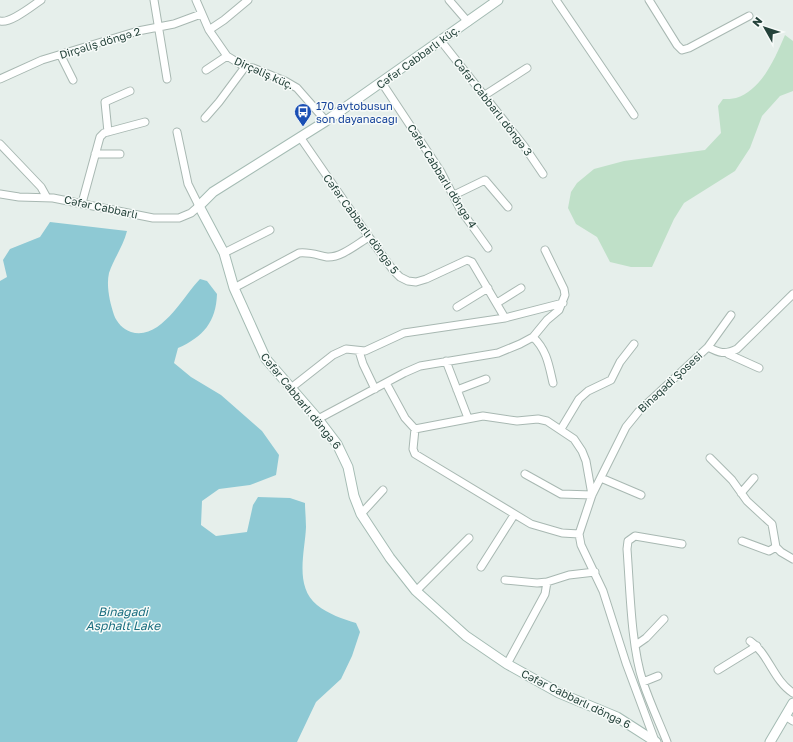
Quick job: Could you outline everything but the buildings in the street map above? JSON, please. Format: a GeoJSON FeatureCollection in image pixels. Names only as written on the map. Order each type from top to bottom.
{"type":"FeatureCollection","features":[{"type":"Feature","properties":{"kind":"street"},"geometry":{"type":"LineString","coordinates":[[0,21],[4,22],[11,19],[41,0]]}},
{"type":"Feature","properties":{"kind":"street"},"geometry":{"type":"LineString","coordinates":[[154,0],[167,79]]}},
{"type":"Feature","properties":{"kind":"street","name":"Dirçəliş küç."},"geometry":{"type":"LineString","coordinates":[[196,0],[209,30],[227,56],[245,67],[253,68],[286,81],[297,88],[326,121]]}},
{"type":"Feature","properties":{"kind":"street"},"geometry":{"type":"LineString","coordinates":[[209,30],[224,20],[248,0]]}},
{"type":"Feature","properties":{"kind":"street"},"geometry":{"type":"LineString","coordinates":[[448,0],[468,22]]}},
{"type":"Feature","properties":{"kind":"street","name":"Cəfər Cabbarlı küç."},"geometry":{"type":"LineString","coordinates":[[199,206],[212,192],[326,121],[498,0]]}},
{"type":"Feature","properties":{"kind":"street"},"geometry":{"type":"LineString","coordinates":[[556,0],[634,115]]}},
{"type":"Feature","properties":{"kind":"street"},"geometry":{"type":"LineString","coordinates":[[648,0],[677,45],[682,50],[689,48],[749,16]]}},
{"type":"Feature","properties":{"kind":"street","name":"Dirçəliş döngə 2"},"geometry":{"type":"LineString","coordinates":[[0,80],[25,67],[138,31],[174,24],[201,14]]}},
{"type":"Feature","properties":{"kind":"street","name":"Cəfər Cabbarlı döngə 3"},"geometry":{"type":"LineString","coordinates":[[441,41],[485,95],[524,146],[543,174]]}},
{"type":"Feature","properties":{"kind":"street"},"geometry":{"type":"LineString","coordinates":[[61,56],[73,80]]}},
{"type":"Feature","properties":{"kind":"street"},"geometry":{"type":"LineString","coordinates":[[206,70],[227,56]]}},
{"type":"Feature","properties":{"kind":"street"},"geometry":{"type":"LineString","coordinates":[[205,118],[245,67]]}},
{"type":"Feature","properties":{"kind":"street"},"geometry":{"type":"LineString","coordinates":[[485,95],[526,68]]}},
{"type":"Feature","properties":{"kind":"street","name":"Cəfər Cabbarlı döngə 4"},"geometry":{"type":"LineString","coordinates":[[382,83],[441,172],[460,209],[488,248]]}},
{"type":"Feature","properties":{"kind":"street"},"geometry":{"type":"LineString","coordinates":[[108,132],[105,102],[130,92]]}},
{"type":"Feature","properties":{"kind":"street"},"geometry":{"type":"LineString","coordinates":[[82,203],[100,137],[108,132],[145,122]]}},
{"type":"Feature","properties":{"kind":"street"},"geometry":{"type":"LineString","coordinates":[[177,132],[188,184],[199,206]]}},
{"type":"Feature","properties":{"kind":"street","name":"Cəfər Cabbarlı döngə 5"},"geometry":{"type":"LineString","coordinates":[[300,138],[393,270],[408,281],[416,282],[426,279],[467,260],[472,262],[505,318]]}},
{"type":"Feature","properties":{"kind":"street"},"geometry":{"type":"LineString","coordinates":[[0,144],[41,188],[46,196]]}},
{"type":"Feature","properties":{"kind":"street"},"geometry":{"type":"LineString","coordinates":[[95,154],[120,154]]}},
{"type":"Feature","properties":{"kind":"street"},"geometry":{"type":"LineString","coordinates":[[454,195],[485,180],[508,207]]}},
{"type":"Feature","properties":{"kind":"street","name":"Cəfər Cabbarlı"},"geometry":{"type":"LineString","coordinates":[[0,194],[19,197],[46,196],[153,218],[167,219],[179,218],[190,213],[199,206]]}},
{"type":"Feature","properties":{"kind":"street","name":"Cəfər Cabbarlı döngə 6"},"geometry":{"type":"LineString","coordinates":[[199,206],[224,253],[234,288],[266,360],[318,419],[337,444],[346,460],[354,496],[361,514],[390,558],[416,591],[434,609],[466,636],[507,664],[559,693],[617,717],[656,742]]}},
{"type":"Feature","properties":{"kind":"street"},"geometry":{"type":"LineString","coordinates":[[224,253],[270,230]]}},
{"type":"Feature","properties":{"kind":"street"},"geometry":{"type":"LineString","coordinates":[[234,288],[299,253],[308,252],[332,257],[369,237]]}},
{"type":"Feature","properties":{"kind":"street"},"geometry":{"type":"LineString","coordinates":[[318,419],[420,366],[498,353],[533,337],[562,303],[565,296],[564,289],[545,250]]}},
{"type":"Feature","properties":{"kind":"street"},"geometry":{"type":"LineString","coordinates":[[458,307],[488,288]]}},
{"type":"Feature","properties":{"kind":"street"},"geometry":{"type":"LineString","coordinates":[[497,304],[521,288]]}},
{"type":"Feature","properties":{"kind":"street"},"geometry":{"type":"LineString","coordinates":[[728,354],[743,344],[793,294]]}},
{"type":"Feature","properties":{"kind":"street"},"geometry":{"type":"LineString","coordinates":[[291,388],[340,351],[346,349],[359,351],[370,350],[391,338],[404,333],[505,318],[562,303]]}},
{"type":"Feature","properties":{"kind":"street"},"geometry":{"type":"LineString","coordinates":[[708,347],[731,315]]}},
{"type":"Feature","properties":{"kind":"street"},"geometry":{"type":"LineString","coordinates":[[533,337],[546,354],[553,383]]}},
{"type":"Feature","properties":{"kind":"street"},"geometry":{"type":"LineString","coordinates":[[561,429],[579,399],[588,391],[606,384],[611,380],[620,362],[634,344]]}},
{"type":"Feature","properties":{"kind":"street","name":"Binəqədi Şosesi"},"geometry":{"type":"LineString","coordinates":[[579,534],[592,495],[632,419],[708,347],[759,368]]}},
{"type":"Feature","properties":{"kind":"street"},"geometry":{"type":"LineString","coordinates":[[359,351],[363,364],[375,389]]}},
{"type":"Feature","properties":{"kind":"street"},"geometry":{"type":"LineString","coordinates":[[446,361],[468,418]]}},
{"type":"Feature","properties":{"kind":"street"},"geometry":{"type":"LineString","coordinates":[[457,390],[486,379]]}},
{"type":"Feature","properties":{"kind":"street"},"geometry":{"type":"LineString","coordinates":[[386,383],[405,418],[414,429],[413,449],[415,454],[514,515],[544,528],[579,534],[581,545],[595,572],[611,611],[626,663],[656,742]]}},
{"type":"Feature","properties":{"kind":"street","name":"Binəqədi Şosesi"},"geometry":{"type":"LineString","coordinates":[[414,429],[483,416],[517,421],[547,421],[574,439],[582,451],[586,461],[592,495]]}},
{"type":"Feature","properties":{"kind":"street"},"geometry":{"type":"LineString","coordinates":[[710,458],[732,480],[747,501],[772,524],[776,547],[781,552],[793,559]]}},
{"type":"Feature","properties":{"kind":"street"},"geometry":{"type":"LineString","coordinates":[[525,474],[561,494],[592,495]]}},
{"type":"Feature","properties":{"kind":"street"},"geometry":{"type":"LineString","coordinates":[[601,478],[641,495]]}},
{"type":"Feature","properties":{"kind":"street"},"geometry":{"type":"LineString","coordinates":[[741,493],[754,478]]}},
{"type":"Feature","properties":{"kind":"street"},"geometry":{"type":"LineString","coordinates":[[361,514],[383,490]]}},
{"type":"Feature","properties":{"kind":"street"},"geometry":{"type":"LineString","coordinates":[[481,567],[514,515]]}},
{"type":"Feature","properties":{"kind":"street"},"geometry":{"type":"LineString","coordinates":[[667,742],[643,682],[636,645],[627,549],[628,541],[635,536],[682,544]]}},
{"type":"Feature","properties":{"kind":"street"},"geometry":{"type":"LineString","coordinates":[[416,591],[469,538]]}},
{"type":"Feature","properties":{"kind":"street"},"geometry":{"type":"LineString","coordinates":[[742,541],[769,551],[776,547]]}},
{"type":"Feature","properties":{"kind":"street"},"geometry":{"type":"LineString","coordinates":[[505,580],[537,584],[558,578],[595,572]]}},
{"type":"Feature","properties":{"kind":"street"},"geometry":{"type":"LineString","coordinates":[[507,664],[545,594],[547,582]]}},
{"type":"Feature","properties":{"kind":"street"},"geometry":{"type":"LineString","coordinates":[[636,645],[646,638],[664,619]]}},
{"type":"Feature","properties":{"kind":"street"},"geometry":{"type":"LineString","coordinates":[[750,641],[757,646],[781,683],[793,693]]}},
{"type":"Feature","properties":{"kind":"street"},"geometry":{"type":"LineString","coordinates":[[718,670],[757,646]]}},
{"type":"Feature","properties":{"kind":"street"},"geometry":{"type":"LineString","coordinates":[[643,682],[658,676]]}},
{"type":"Feature","properties":{"kind":"street"},"geometry":{"type":"LineString","coordinates":[[770,742],[789,718],[793,703]]}},
{"type":"Feature","properties":{"kind":"green space"},"geometry":{"type":"Polygon","coordinates":[[[785,35],[793,41],[793,91],[780,96],[762,116],[750,148],[735,171],[684,203],[674,219],[652,267],[631,267],[610,262],[597,237],[576,224],[568,208],[571,192],[577,183],[594,169],[624,161],[705,150],[721,133],[718,106],[723,99],[736,98],[745,94],[760,81],[772,63],[785,35]]]}},
{"type":"Feature","properties":{"kind":"water","name":"Binagadi Asphalt Lake"},"geometry":{"type":"Polygon","coordinates":[[[50,222],[127,231],[109,273],[108,289],[115,318],[128,331],[142,333],[152,330],[162,324],[179,306],[200,279],[207,281],[217,294],[214,313],[211,320],[201,333],[194,339],[178,348],[174,363],[191,377],[221,395],[262,431],[279,455],[276,475],[250,485],[219,489],[202,501],[201,525],[216,536],[247,532],[253,505],[258,497],[290,498],[305,503],[306,527],[302,568],[305,588],[317,605],[331,614],[356,623],[360,632],[352,656],[341,679],[316,702],[297,742],[0,742],[0,281],[7,277],[3,260],[10,249],[40,237],[50,222]]]}},
{"type":"Feature","properties":{"kind":"place","name":"170 avtobusun son dayanacağı"},"geometry":{"type":"Point","coordinates":[303,127]}}]}
